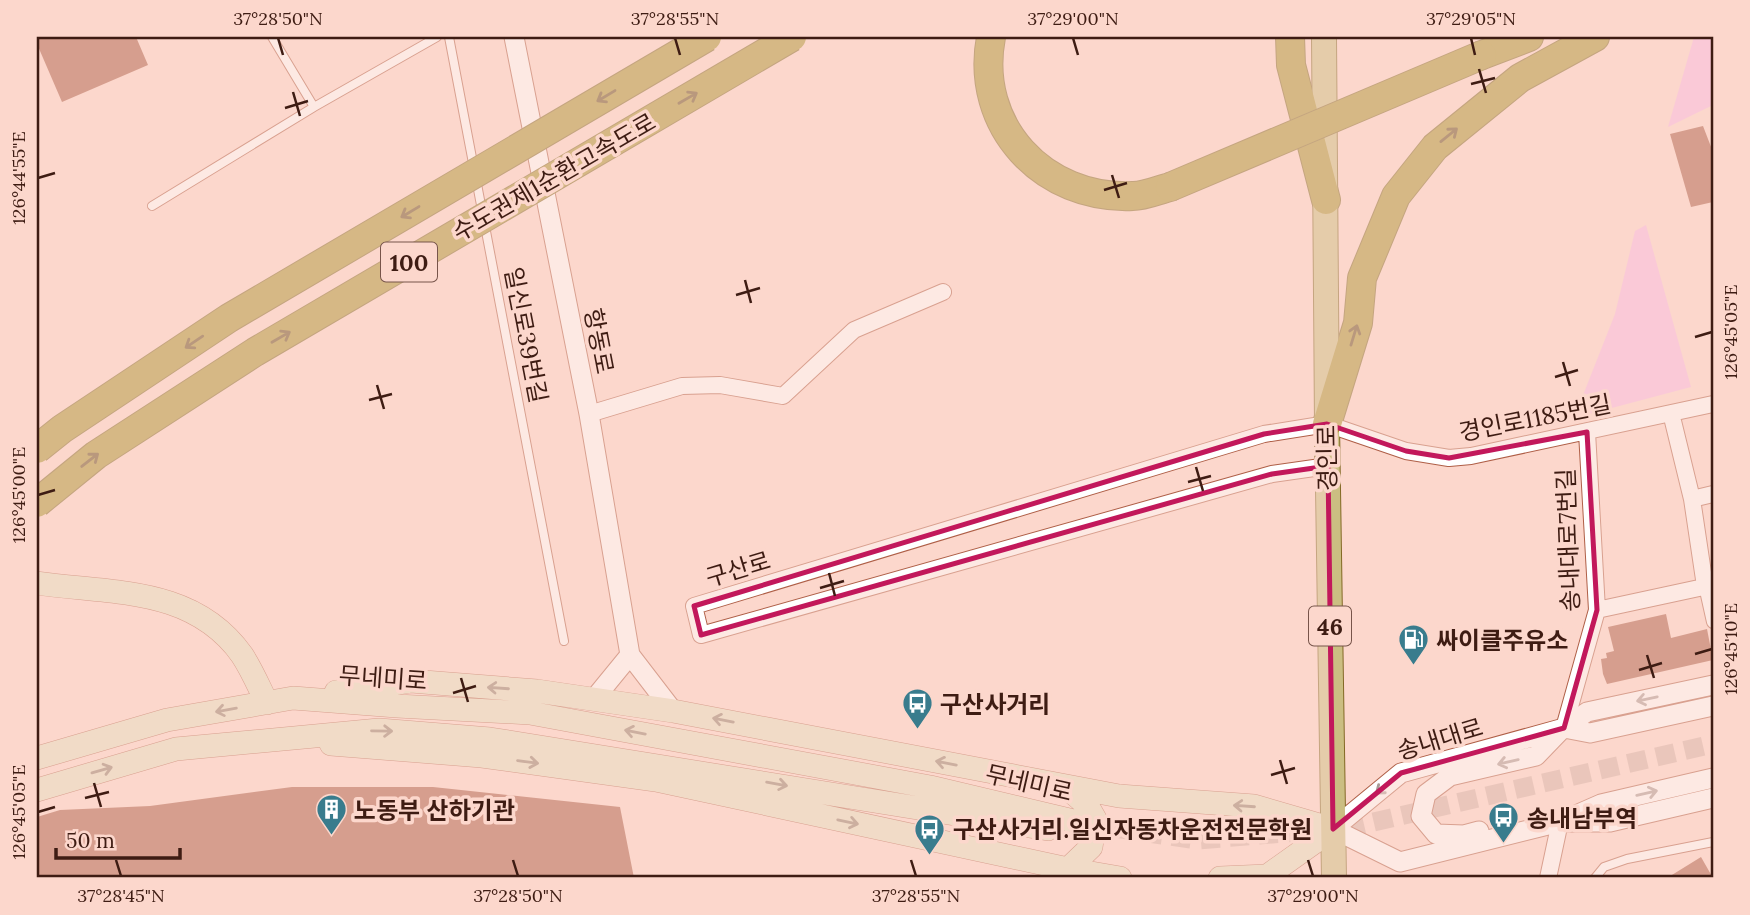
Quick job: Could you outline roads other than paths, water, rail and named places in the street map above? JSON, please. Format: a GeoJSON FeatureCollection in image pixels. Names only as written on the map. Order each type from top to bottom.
{"type":"FeatureCollection","features":[{"type":"Feature","properties":{"kind":"highway","name":"수도권제1순환고속도로"},"geometry":{"type":"LineString","coordinates":[[37,449],[62,429],[229,318],[707,37]]}},
{"type":"Feature","properties":{"kind":"highway","name":"수도권제1순환고속도로"},"geometry":{"type":"LineString","coordinates":[[37,503],[96,455],[255,352],[792,37]]}},
{"type":"Feature","properties":{"kind":"highway"},"geometry":{"type":"LineString","coordinates":[[991,37],[987,58],[992,99],[1008,135],[1032,164],[1064,184],[1100,194],[1135,197],[1167,179],[1481,45],[1529,37]]}},
{"type":"Feature","properties":{"kind":"highway"},"geometry":{"type":"LineString","coordinates":[[1008,37],[1003,59],[1008,95],[1023,129],[1042,152],[1070,171],[1103,181],[1167,179]]}},
{"type":"Feature","properties":{"kind":"highway"},"geometry":{"type":"LineString","coordinates":[[1290,37],[1291,65],[1326,200]]}},
{"type":"Feature","properties":{"kind":"highway"},"geometry":{"type":"LineString","coordinates":[[1327,424],[1358,323],[1362,278],[1396,196],[1434,147],[1520,78],[1595,37]]}},
{"type":"Feature","properties":{"kind":"main road","name":"경인로"},"geometry":{"type":"LineString","coordinates":[[1324,37],[1334,878]]}},
{"type":"Feature","properties":{"kind":"main road"},"geometry":{"type":"LineString","coordinates":[[37,583],[130,593],[172,602],[209,621],[241,654],[267,703]]}},
{"type":"Feature","properties":{"kind":"main road"},"geometry":{"type":"LineString","coordinates":[[293,698],[411,681],[537,691],[673,711],[1119,796],[1254,806],[1333,829]]}},
{"type":"Feature","properties":{"kind":"main road","name":"무네미로"},"geometry":{"type":"LineString","coordinates":[[37,758],[167,720],[293,698],[530,713],[930,787],[1086,824],[1045,829],[490,739],[379,730],[176,749],[37,790]]}},
{"type":"Feature","properties":{"kind":"main road"},"geometry":{"type":"LineString","coordinates":[[289,739],[395,751],[482,756],[656,780],[1120,878]]}},
{"type":"Feature","properties":{"kind":"main road"},"geometry":{"type":"LineString","coordinates":[[1065,786],[1087,804],[1095,819],[1091,847],[1068,869]]}},
{"type":"Feature","properties":{"kind":"main road"},"geometry":{"type":"LineString","coordinates":[[1220,878],[1267,876],[1333,829]]}},
{"type":"Feature","properties":{"kind":"street","name":"항동로"},"geometry":{"type":"LineString","coordinates":[[514,37],[589,414],[630,655],[673,711]]}},
{"type":"Feature","properties":{"kind":"street"},"geometry":{"type":"LineString","coordinates":[[589,414],[682,386],[720,385],[783,396],[854,330],[943,292]]}},
{"type":"Feature","properties":{"kind":"street","name":"경인로1185번길"},"geometry":{"type":"LineString","coordinates":[[1327,424],[1406,451],[1449,458],[1471,456],[1713,404]]}},
{"type":"Feature","properties":{"kind":"street"},"geometry":{"type":"LineString","coordinates":[[1671,413],[1692,499],[1709,585],[1713,622]]}},
{"type":"Feature","properties":{"kind":"street","name":"구산로"},"geometry":{"type":"LineString","coordinates":[[1327,424],[1265,434],[694,606],[701,635],[1272,474],[1328,466]]}},
{"type":"Feature","properties":{"kind":"street","name":"송내대로7번길"},"geometry":{"type":"LineString","coordinates":[[1564,728],[1597,610],[1587,432]]}},
{"type":"Feature","properties":{"kind":"street"},"geometry":{"type":"LineString","coordinates":[[1692,499],[1713,494]]}},
{"type":"Feature","properties":{"kind":"street"},"geometry":{"type":"LineString","coordinates":[[1597,610],[1709,585]]}},
{"type":"Feature","properties":{"kind":"street"},"geometry":{"type":"LineString","coordinates":[[594,699],[630,655]]}},
{"type":"Feature","properties":{"kind":"street","name":"송내대로"},"geometry":{"type":"LineString","coordinates":[[1333,829],[1401,773],[1564,728],[1587,712],[1713,685]]}},
{"type":"Feature","properties":{"kind":"street","name":"송내대로"},"geometry":{"type":"LineString","coordinates":[[1564,728],[1590,733],[1713,706]]}},
{"type":"Feature","properties":{"kind":"street"},"geometry":{"type":"LineString","coordinates":[[1564,728],[1536,756],[1450,776],[1426,794],[1421,816],[1436,834],[1464,835],[1539,816],[1560,822],[1610,822],[1713,798]]}},
{"type":"Feature","properties":{"kind":"street"},"geometry":{"type":"LineString","coordinates":[[1333,829],[1400,862],[1560,822],[1601,804],[1713,778]]}},
{"type":"Feature","properties":{"kind":"street"},"geometry":{"type":"LineString","coordinates":[[1548,878],[1560,822]]}},
{"type":"Feature","properties":{"kind":"lane"},"geometry":{"type":"LineString","coordinates":[[272,37],[314,107]]}},
{"type":"Feature","properties":{"kind":"lane"},"geometry":{"type":"LineString","coordinates":[[152,206],[314,107],[437,37]]}},
{"type":"Feature","properties":{"kind":"lane","name":"일신로39번길"},"geometry":{"type":"LineString","coordinates":[[449,37],[564,641]]}},
{"type":"Feature","properties":{"kind":"lane"},"geometry":{"type":"LineString","coordinates":[[1595,878],[1604,867],[1627,859],[1713,842]]}},
{"type":"Feature","properties":{"kind":"tunnel"},"geometry":{"type":"LineString","coordinates":[[1086,824],[1197,840],[1348,828],[1713,744]]}},
{"type":"Feature","properties":{"kind":"place","name":"싸이클주유소"},"geometry":{"type":"Point","coordinates":[1413,667]}},
{"type":"Feature","properties":{"kind":"place","name":"구산사거리"},"geometry":{"type":"Point","coordinates":[917,731]}},
{"type":"Feature","properties":{"kind":"place","name":"노동부 산하기관"},"geometry":{"type":"Point","coordinates":[331,837]}},
{"type":"Feature","properties":{"kind":"place","name":"송내남부역"},"geometry":{"type":"Point","coordinates":[1504,845]}},
{"type":"Feature","properties":{"kind":"place","name":"구산사거리.일신자동차운전전문학원"},"geometry":{"type":"Point","coordinates":[930,856]}}]}
